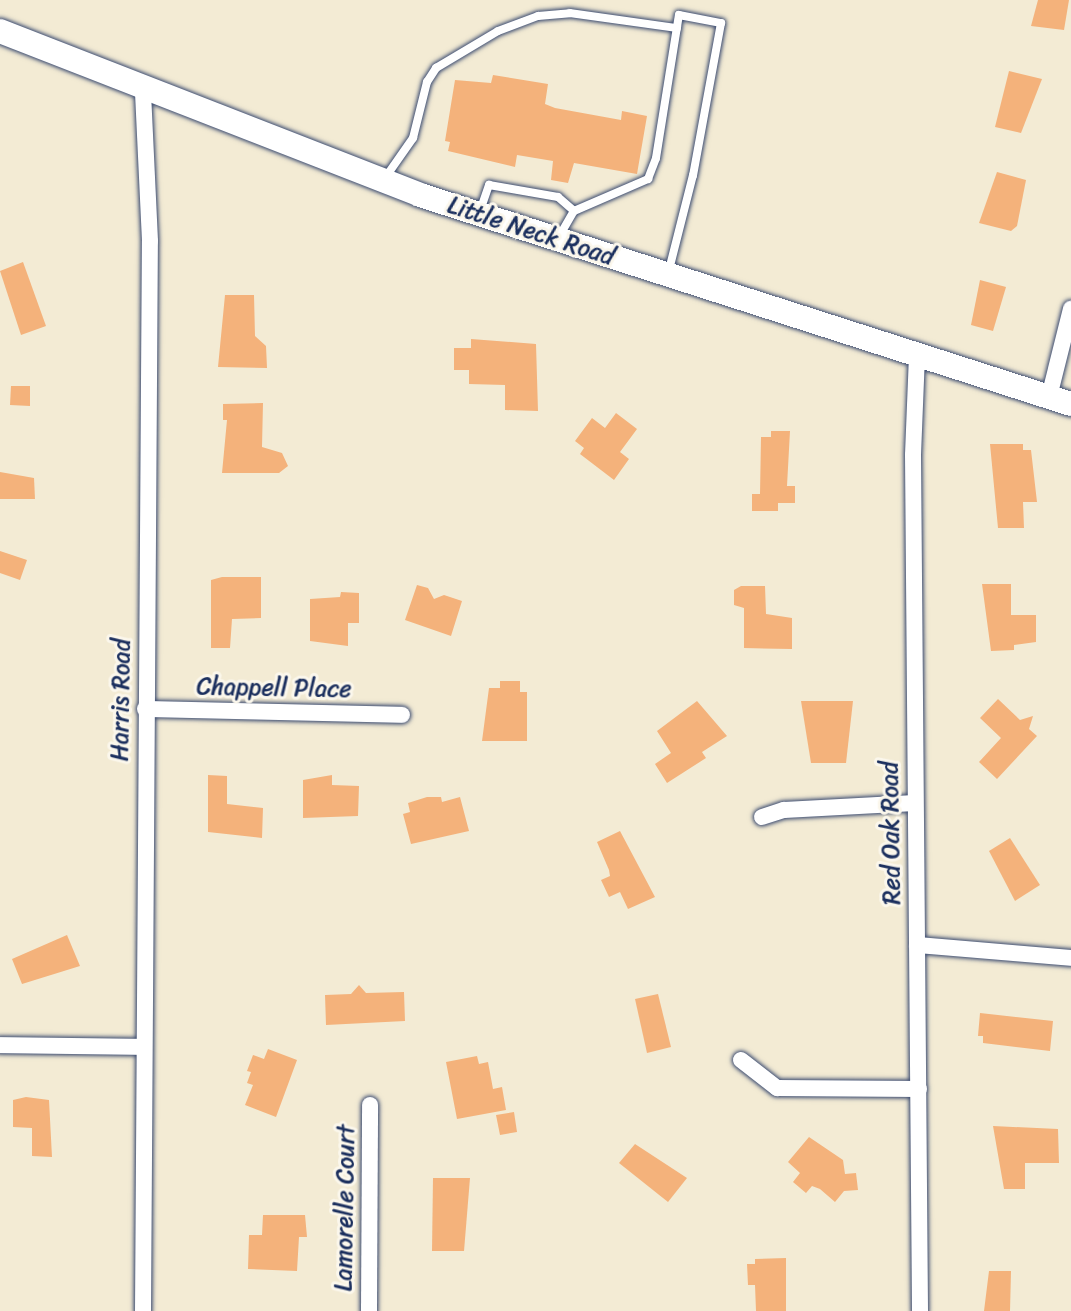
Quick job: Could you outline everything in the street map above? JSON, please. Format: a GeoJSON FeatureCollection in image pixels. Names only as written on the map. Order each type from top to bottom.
{"type":"FeatureCollection","features":[{"type":"Feature","properties":{"kind":"street","name":"Little Neck Road"},"geometry":{"type":"LineString","coordinates":[[0,31],[382,182],[1060,401]]}},
{"type":"Feature","properties":{"kind":"street","name":"Harris Road"},"geometry":{"type":"LineString","coordinates":[[143,90],[150,241],[143,1311]]}},
{"type":"Feature","properties":{"kind":"street"},"geometry":{"type":"LineString","coordinates":[[1060,401],[1071,309]]}},
{"type":"Feature","properties":{"kind":"street","name":"Red Oak Road"},"geometry":{"type":"LineString","coordinates":[[917,355],[913,455],[920,1311]]}},
{"type":"Feature","properties":{"kind":"street","name":"Chappell Place"},"geometry":{"type":"LineString","coordinates":[[145,709],[402,715]]}},
{"type":"Feature","properties":{"kind":"street"},"geometry":{"type":"LineString","coordinates":[[762,817],[784,810],[915,803]]}},
{"type":"Feature","properties":{"kind":"street"},"geometry":{"type":"LineString","coordinates":[[917,945],[1071,958]]}},
{"type":"Feature","properties":{"kind":"street"},"geometry":{"type":"LineString","coordinates":[[0,1045],[144,1047]]}},
{"type":"Feature","properties":{"kind":"street"},"geometry":{"type":"LineString","coordinates":[[741,1060],[777,1088],[919,1089]]}},
{"type":"Feature","properties":{"kind":"street","name":"Lamorelle Court"},"geometry":{"type":"LineString","coordinates":[[369,1311],[370,1105]]}},
{"type":"Feature","properties":{"kind":"lane"},"geometry":{"type":"LineString","coordinates":[[382,182],[413,138],[427,82],[456,52],[538,16],[570,13],[677,28]]}},
{"type":"Feature","properties":{"kind":"lane"},"geometry":{"type":"LineString","coordinates":[[558,240],[574,211],[648,179],[656,158],[679,15],[721,23],[693,175],[667,275]]}},
{"type":"Feature","properties":{"kind":"lane"},"geometry":{"type":"LineString","coordinates":[[479,214],[489,185],[558,197],[574,211]]}},
{"type":"Feature","properties":{"kind":"building"},"geometry":{"type":"Polygon","coordinates":[[[1038,0],[1069,0],[1064,30],[1031,26],[1038,0]]]}},
{"type":"Feature","properties":{"kind":"building"},"geometry":{"type":"Polygon","coordinates":[[[1009,71],[1042,79],[1021,133],[995,127],[1009,71]]]}},
{"type":"Feature","properties":{"kind":"building"},"geometry":{"type":"Polygon","coordinates":[[[493,75],[548,84],[545,104],[555,108],[621,120],[622,111],[647,116],[637,174],[574,163],[568,183],[551,180],[553,161],[517,155],[515,167],[448,151],[450,142],[445,141],[455,80],[491,83],[493,75]]]}},
{"type":"Feature","properties":{"kind":"building"},"geometry":{"type":"Polygon","coordinates":[[[997,172],[1026,180],[1017,226],[1011,231],[979,223],[997,172]]]}},
{"type":"Feature","properties":{"kind":"building"},"geometry":{"type":"Polygon","coordinates":[[[23,262],[46,326],[21,335],[0,271],[23,262]]]}},
{"type":"Feature","properties":{"kind":"building"},"geometry":{"type":"Polygon","coordinates":[[[980,280],[1006,287],[993,331],[971,325],[980,280]]]}},
{"type":"Feature","properties":{"kind":"building"},"geometry":{"type":"Polygon","coordinates":[[[225,295],[254,295],[255,336],[266,346],[267,368],[218,367],[225,295]]]}},
{"type":"Feature","properties":{"kind":"building"},"geometry":{"type":"Polygon","coordinates":[[[471,339],[536,344],[538,411],[505,410],[505,385],[469,384],[469,370],[454,370],[454,348],[471,348],[471,339]]]}},
{"type":"Feature","properties":{"kind":"building"},"geometry":{"type":"Polygon","coordinates":[[[11,386],[30,386],[30,406],[10,405],[11,386]]]}},
{"type":"Feature","properties":{"kind":"building"},"geometry":{"type":"Polygon","coordinates":[[[263,403],[262,447],[282,453],[288,466],[279,473],[222,473],[227,420],[223,420],[223,404],[263,403]]]}},
{"type":"Feature","properties":{"kind":"building"},"geometry":{"type":"Polygon","coordinates":[[[616,413],[637,429],[620,452],[629,459],[614,480],[580,454],[584,448],[575,441],[592,418],[605,428],[616,413]]]}},
{"type":"Feature","properties":{"kind":"building"},"geometry":{"type":"Polygon","coordinates":[[[771,431],[790,431],[787,486],[795,486],[795,503],[778,503],[778,511],[752,511],[752,494],[760,494],[761,437],[771,437],[771,431]]]}},
{"type":"Feature","properties":{"kind":"building"},"geometry":{"type":"Polygon","coordinates":[[[990,444],[1023,444],[1023,450],[1031,450],[1037,502],[1023,502],[1024,528],[998,528],[990,444]]]}},
{"type":"Feature","properties":{"kind":"building"},"geometry":{"type":"Polygon","coordinates":[[[0,472],[34,478],[35,499],[0,499],[0,472]]]}},
{"type":"Feature","properties":{"kind":"building"},"geometry":{"type":"Polygon","coordinates":[[[0,551],[27,560],[20,580],[0,573],[0,551]]]}},
{"type":"Feature","properties":{"kind":"building"},"geometry":{"type":"Polygon","coordinates":[[[261,577],[261,618],[232,619],[230,648],[211,648],[211,580],[261,577]]]}},
{"type":"Feature","properties":{"kind":"building"},"geometry":{"type":"Polygon","coordinates":[[[982,584],[1011,584],[1011,615],[1036,615],[1036,642],[1014,645],[1014,650],[991,651],[982,584]]]}},
{"type":"Feature","properties":{"kind":"building"},"geometry":{"type":"Polygon","coordinates":[[[417,585],[428,588],[434,599],[444,595],[462,601],[451,636],[405,620],[417,585]]]}},
{"type":"Feature","properties":{"kind":"building"},"geometry":{"type":"Polygon","coordinates":[[[741,586],[765,586],[766,614],[792,618],[792,649],[744,648],[744,608],[734,605],[734,590],[741,586]]]}},
{"type":"Feature","properties":{"kind":"building"},"geometry":{"type":"Polygon","coordinates":[[[341,592],[359,593],[359,623],[348,623],[348,646],[310,641],[310,599],[340,597],[341,592]]]}},
{"type":"Feature","properties":{"kind":"building"},"geometry":{"type":"Polygon","coordinates":[[[500,681],[520,681],[520,692],[527,692],[527,741],[482,741],[489,688],[500,688],[500,681]]]}},
{"type":"Feature","properties":{"kind":"building"},"geometry":{"type":"Polygon","coordinates":[[[998,699],[1020,720],[1033,716],[1029,729],[1037,736],[997,779],[979,762],[1001,738],[980,718],[998,699]]]}},
{"type":"Feature","properties":{"kind":"building"},"geometry":{"type":"Polygon","coordinates":[[[697,701],[727,736],[702,752],[706,758],[667,783],[655,764],[671,753],[657,731],[697,701]]]}},
{"type":"Feature","properties":{"kind":"building"},"geometry":{"type":"Polygon","coordinates":[[[801,701],[853,701],[846,763],[811,763],[801,701]]]}},
{"type":"Feature","properties":{"kind":"building"},"geometry":{"type":"Polygon","coordinates":[[[208,775],[227,776],[227,804],[263,808],[262,838],[208,832],[208,775]]]}},
{"type":"Feature","properties":{"kind":"building"},"geometry":{"type":"Polygon","coordinates":[[[332,775],[332,785],[359,786],[358,816],[303,818],[303,780],[332,775]]]}},
{"type":"Feature","properties":{"kind":"building"},"geometry":{"type":"Polygon","coordinates":[[[427,797],[441,797],[442,802],[460,797],[469,831],[411,844],[403,814],[410,812],[408,803],[427,797]]]}},
{"type":"Feature","properties":{"kind":"building"},"geometry":{"type":"Polygon","coordinates":[[[620,831],[655,897],[628,909],[620,892],[609,897],[601,880],[610,876],[597,842],[620,831]]]}},
{"type":"Feature","properties":{"kind":"building"},"geometry":{"type":"Polygon","coordinates":[[[1010,838],[1040,885],[1015,901],[989,851],[1010,838]]]}},
{"type":"Feature","properties":{"kind":"building"},"geometry":{"type":"Polygon","coordinates":[[[67,935],[80,966],[22,984],[12,959],[67,935]]]}},
{"type":"Feature","properties":{"kind":"building"},"geometry":{"type":"Polygon","coordinates":[[[359,985],[366,993],[404,992],[405,1021],[326,1025],[325,995],[351,994],[359,985]]]}},
{"type":"Feature","properties":{"kind":"building"},"geometry":{"type":"Polygon","coordinates":[[[658,994],[671,1047],[647,1053],[635,999],[658,994]]]}},
{"type":"Feature","properties":{"kind":"building"},"geometry":{"type":"Polygon","coordinates":[[[980,1013],[1053,1021],[1050,1051],[983,1043],[983,1036],[978,1036],[980,1013]]]}},
{"type":"Feature","properties":{"kind":"building"},"geometry":{"type":"Polygon","coordinates":[[[268,1049],[297,1060],[276,1117],[245,1105],[253,1085],[247,1083],[251,1072],[247,1071],[253,1055],[264,1059],[268,1049]]]}},
{"type":"Feature","properties":{"kind":"building"},"geometry":{"type":"Polygon","coordinates":[[[477,1056],[479,1064],[488,1062],[493,1089],[502,1087],[506,1110],[457,1119],[446,1062],[477,1056]]]}},
{"type":"Feature","properties":{"kind":"building"},"geometry":{"type":"Polygon","coordinates":[[[26,1097],[49,1100],[52,1157],[32,1156],[32,1128],[13,1127],[13,1100],[26,1097]]]}},
{"type":"Feature","properties":{"kind":"building"},"geometry":{"type":"Polygon","coordinates":[[[514,1112],[517,1132],[500,1135],[496,1115],[514,1112]]]}},
{"type":"Feature","properties":{"kind":"building"},"geometry":{"type":"Polygon","coordinates":[[[993,1126],[1058,1129],[1059,1163],[1025,1163],[1025,1189],[1004,1189],[993,1126]]]}},
{"type":"Feature","properties":{"kind":"building"},"geometry":{"type":"Polygon","coordinates":[[[809,1137],[843,1160],[845,1174],[856,1173],[858,1190],[844,1191],[835,1202],[820,1189],[812,1186],[806,1193],[793,1182],[800,1173],[788,1162],[809,1137]]]}},
{"type":"Feature","properties":{"kind":"building"},"geometry":{"type":"Polygon","coordinates":[[[635,1144],[687,1178],[668,1202],[619,1163],[635,1144]]]}},
{"type":"Feature","properties":{"kind":"building"},"geometry":{"type":"Polygon","coordinates":[[[433,1178],[470,1178],[464,1251],[432,1251],[433,1178]]]}},
{"type":"Feature","properties":{"kind":"building"},"geometry":{"type":"Polygon","coordinates":[[[263,1215],[305,1215],[307,1237],[299,1237],[297,1271],[248,1269],[249,1235],[262,1235],[263,1215]]]}},
{"type":"Feature","properties":{"kind":"building"},"geometry":{"type":"Polygon","coordinates":[[[786,1258],[786,1311],[756,1311],[755,1285],[748,1285],[747,1264],[755,1264],[755,1259],[786,1258]]]}},
{"type":"Feature","properties":{"kind":"building"},"geometry":{"type":"Polygon","coordinates":[[[989,1271],[1011,1271],[1010,1311],[984,1311],[989,1271]]]}}]}
